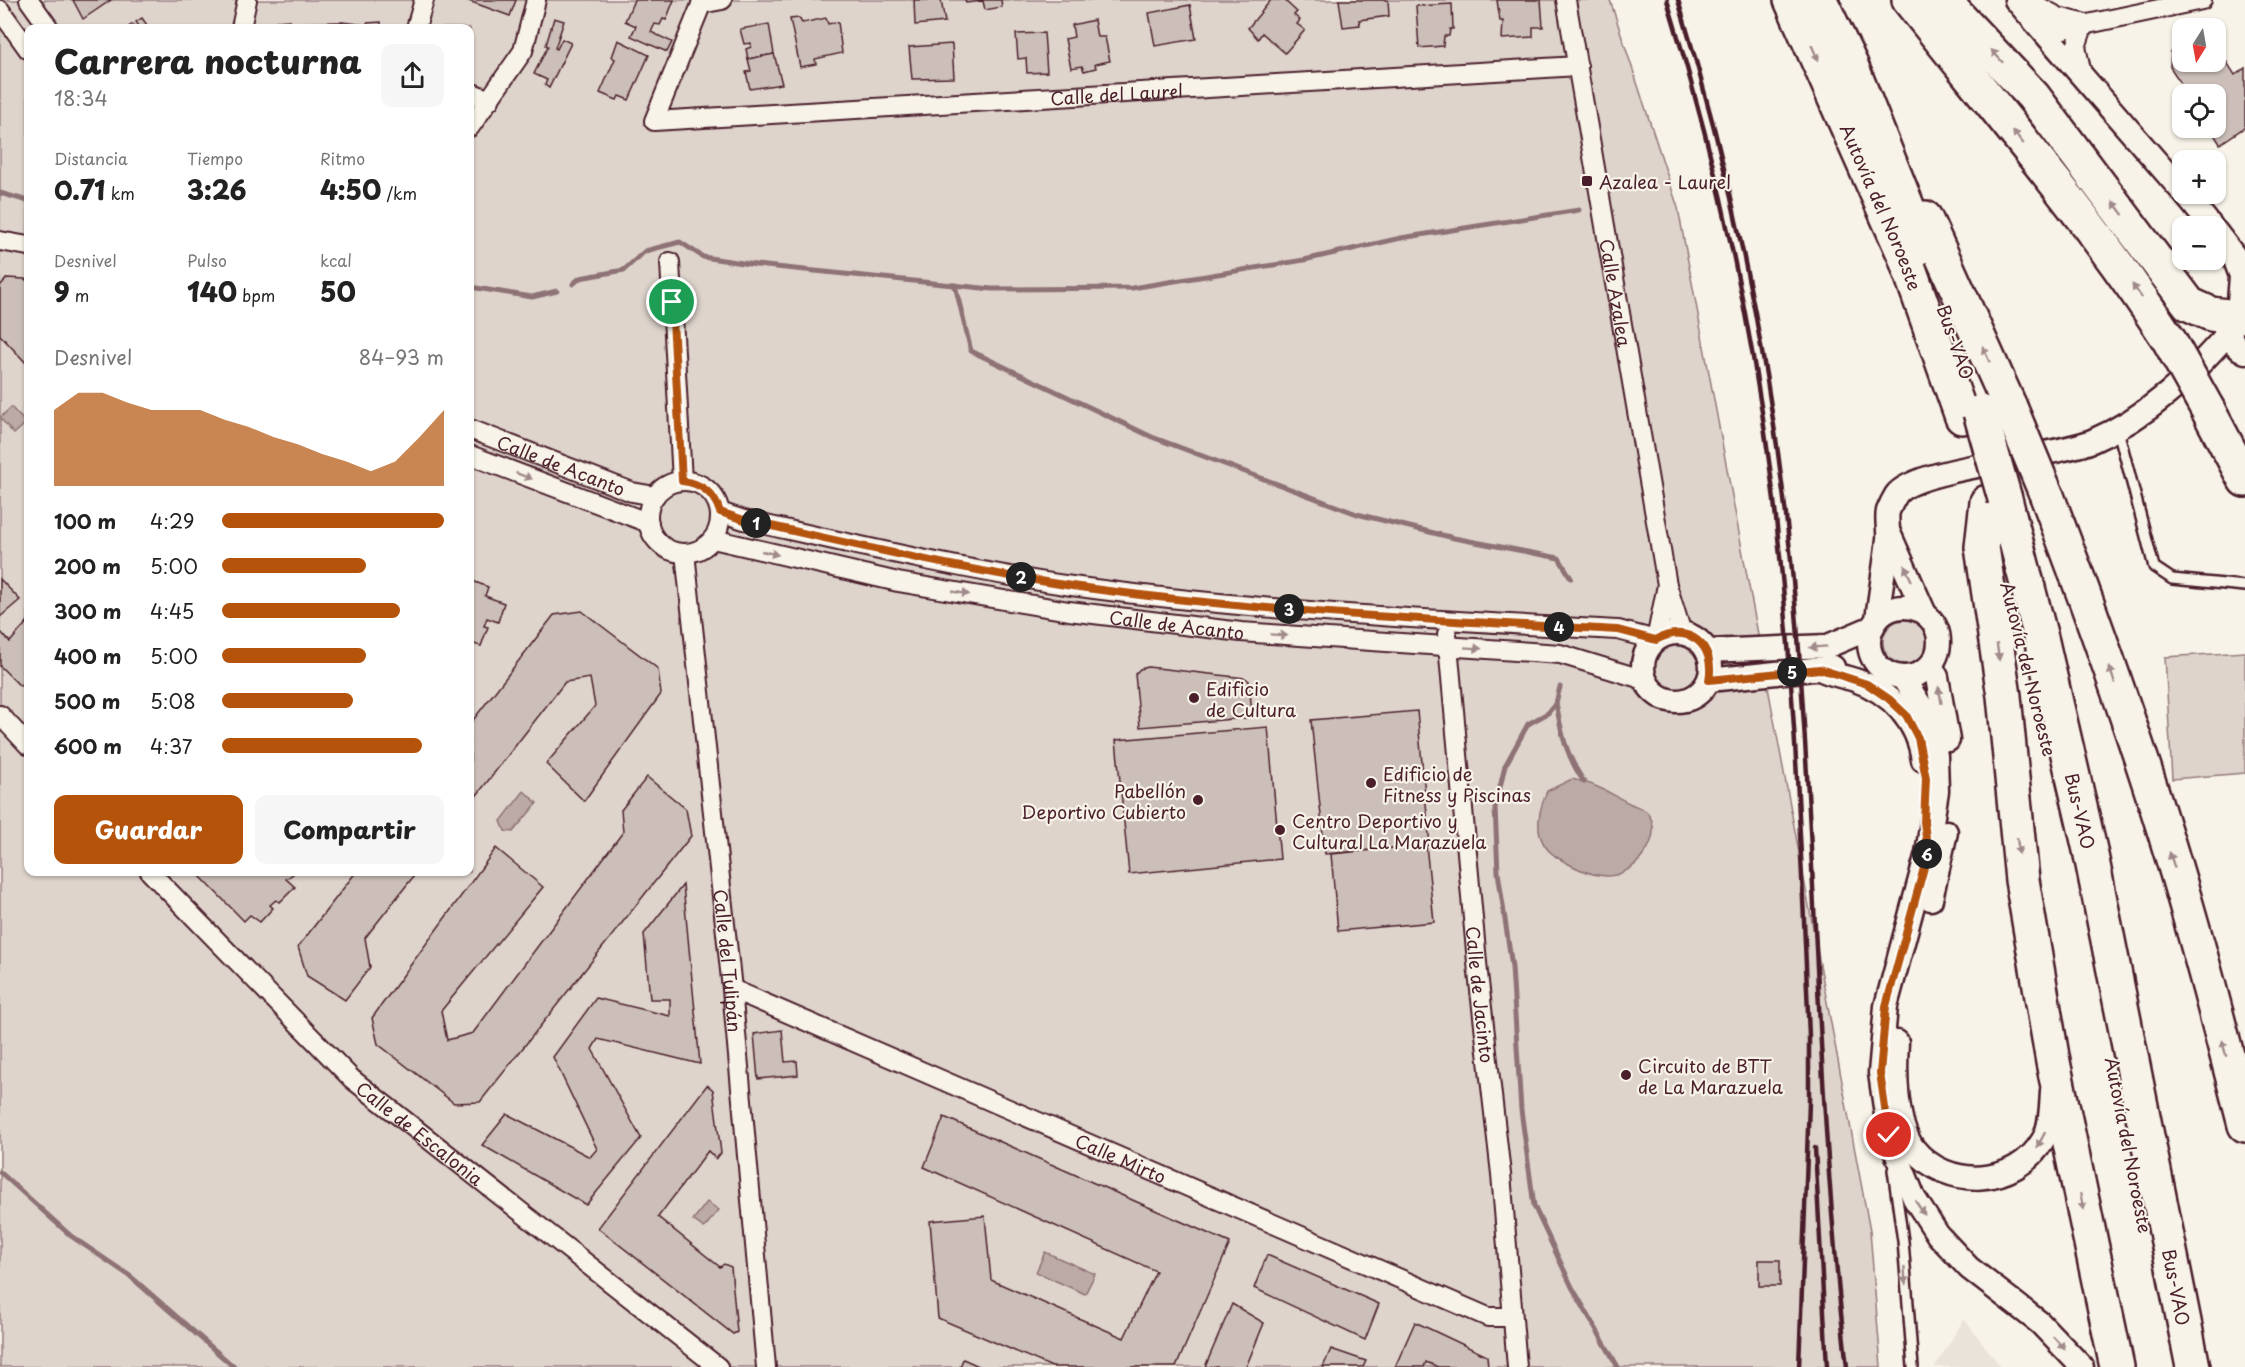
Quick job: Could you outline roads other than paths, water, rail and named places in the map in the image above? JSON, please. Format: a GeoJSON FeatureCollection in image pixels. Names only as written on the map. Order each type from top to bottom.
{"type":"FeatureCollection","features":[{"type":"Feature","properties":{"kind":"highway","name":"Autovía del Noroeste"},"geometry":{"type":"LineString","coordinates":[[1791,0],[1904,254],[1984,412]]}},
{"type":"Feature","properties":{"kind":"highway"},"geometry":{"type":"LineString","coordinates":[[1820,0],[1921,210],[1984,412],[2047,496],[2103,647],[2152,795],[2191,920],[2245,1125]]}},
{"type":"Feature","properties":{"kind":"highway"},"geometry":{"type":"LineString","coordinates":[[1909,0],[2066,196],[2137,291],[2169,340],[2245,480]]}},
{"type":"Feature","properties":{"kind":"highway"},"geometry":{"type":"LineString","coordinates":[[1943,0],[2033,96],[2189,304],[2211,314],[2237,318]]}},
{"type":"Feature","properties":{"kind":"highway","name":"Bus-VAO"},"geometry":{"type":"LineString","coordinates":[[1984,412],[1996,501],[2042,642],[2090,850],[2193,1367]]}},
{"type":"Feature","properties":{"kind":"highway","name":"Autovía del Noroeste"},"geometry":{"type":"LineString","coordinates":[[1996,501],[2077,876],[2172,1367]]}},
{"type":"Feature","properties":{"kind":"highway"},"geometry":{"type":"LineString","coordinates":[[1996,501],[1982,547],[2004,696],[2022,880],[2053,1062],[2117,1367]]}},
{"type":"Feature","properties":{"kind":"street"},"geometry":{"type":"LineString","coordinates":[[29,0],[46,24]]}},
{"type":"Feature","properties":{"kind":"street"},"geometry":{"type":"LineString","coordinates":[[242,24],[247,0]]}},
{"type":"Feature","properties":{"kind":"street"},"geometry":{"type":"LineString","coordinates":[[405,0],[424,1],[417,24]]}},
{"type":"Feature","properties":{"kind":"street"},"geometry":{"type":"LineString","coordinates":[[474,122],[523,51],[536,0]]}},
{"type":"Feature","properties":{"kind":"street"},"geometry":{"type":"LineString","coordinates":[[702,2],[722,0]]}},
{"type":"Feature","properties":{"kind":"street","name":"Calle Azalea"},"geometry":{"type":"LineString","coordinates":[[1566,0],[1667,585],[1682,633]]}},
{"type":"Feature","properties":{"kind":"street"},"geometry":{"type":"LineString","coordinates":[[2016,0],[2172,178]]}},
{"type":"Feature","properties":{"kind":"street"},"geometry":{"type":"LineString","coordinates":[[2027,0],[2058,17],[2084,24]]}},
{"type":"Feature","properties":{"kind":"street"},"geometry":{"type":"LineString","coordinates":[[2046,33],[2202,0]]}},
{"type":"Feature","properties":{"kind":"street","name":"Calle del Laurel"},"geometry":{"type":"LineString","coordinates":[[702,2],[654,121],[1578,66]]}},
{"type":"Feature","properties":{"kind":"street"},"geometry":{"type":"LineString","coordinates":[[0,10],[24,43]]}},
{"type":"Feature","properties":{"kind":"street"},"geometry":{"type":"LineString","coordinates":[[2082,74],[2076,47],[2084,24]]}},
{"type":"Feature","properties":{"kind":"street"},"geometry":{"type":"LineString","coordinates":[[474,94],[490,100]]}},
{"type":"Feature","properties":{"kind":"street"},"geometry":{"type":"LineString","coordinates":[[2194,204],[2203,216]]}},
{"type":"Feature","properties":{"kind":"street"},"geometry":{"type":"LineString","coordinates":[[0,241],[24,245]]}},
{"type":"Feature","properties":{"kind":"street"},"geometry":{"type":"LineString","coordinates":[[2226,246],[2240,265],[2237,318],[2232,340],[2243,351]]}},
{"type":"Feature","properties":{"kind":"street"},"geometry":{"type":"LineString","coordinates":[[670,262],[682,481]]}},
{"type":"Feature","properties":{"kind":"street"},"geometry":{"type":"LineString","coordinates":[[1880,668],[1870,650],[1888,533],[1888,510],[1898,492],[1923,479],[2062,450],[2090,442],[2118,429],[2136,419],[2160,400],[2208,357],[2237,318]]}},
{"type":"Feature","properties":{"kind":"street"},"geometry":{"type":"LineString","coordinates":[[2208,357],[2243,351]]}},
{"type":"Feature","properties":{"kind":"street","name":"Calle de Acanto"},"geometry":{"type":"LineString","coordinates":[[474,431],[632,492],[655,496]]}},
{"type":"Feature","properties":{"kind":"street","name":"Calle de Acanto"},"geometry":{"type":"LineString","coordinates":[[474,457],[649,523]]}},
{"type":"Feature","properties":{"kind":"street"},"geometry":{"type":"LineString","coordinates":[[682,481],[693,482],[711,493],[720,512],[720,522],[713,539],[705,547],[685,553],[665,548],[657,542],[649,523],[650,505],[655,496],[662,489],[682,481]]}},
{"type":"Feature","properties":{"kind":"street","name":"Calle de Acanto"},"geometry":{"type":"LineString","coordinates":[[720,512],[744,520],[905,556],[1071,586],[1246,606],[1618,630],[1656,640]]}},
{"type":"Feature","properties":{"kind":"street"},"geometry":{"type":"LineString","coordinates":[[1709,680],[1841,666],[1880,668],[1902,677],[1913,676],[1931,665],[1940,644],[1933,622],[1925,614],[1888,533]]}},
{"type":"Feature","properties":{"kind":"street","name":"Calle de Acanto"},"geometry":{"type":"LineString","coordinates":[[713,539],[898,582],[1069,611],[1241,632],[1560,654],[1645,680]]}},
{"type":"Feature","properties":{"kind":"street","name":"Calle del Tulipán"},"geometry":{"type":"LineString","coordinates":[[685,553],[732,989],[766,1367]]}},
{"type":"Feature","properties":{"kind":"street","name":"Calle Azalea"},"geometry":{"type":"LineString","coordinates":[[1656,640],[1667,585]]}},
{"type":"Feature","properties":{"kind":"street"},"geometry":{"type":"LineString","coordinates":[[1707,651],[1828,646],[1875,624],[1883,614],[1900,607],[1909,607],[1925,614]]}},
{"type":"Feature","properties":{"kind":"street","name":"Calle de Jacinto"},"geometry":{"type":"LineString","coordinates":[[1446,620],[1478,973],[1501,1174],[1517,1367]]}},
{"type":"Feature","properties":{"kind":"street"},"geometry":{"type":"LineString","coordinates":[[1682,633],[1701,643],[1707,651],[1710,660],[1709,680],[1694,697],[1671,701],[1651,689],[1645,680],[1643,671],[1645,654],[1656,640],[1682,633]]}},
{"type":"Feature","properties":{"kind":"street"},"geometry":{"type":"LineString","coordinates":[[1931,665],[1937,677],[1945,723],[1951,780],[1941,863],[1900,1007],[1895,1063],[1900,1114],[1913,1148],[1934,1167],[1959,1176],[1986,1178],[2007,1173],[2028,1158],[2044,1139],[2051,1107],[2053,1062]]}},
{"type":"Feature","properties":{"kind":"street"},"geometry":{"type":"LineString","coordinates":[[1820,669],[1867,684],[1898,706],[1912,724],[1923,756],[1926,778],[1924,822],[1928,853]]}},
{"type":"Feature","properties":{"kind":"street"},"geometry":{"type":"LineString","coordinates":[[1902,677],[1929,718],[1936,756],[1937,791],[1928,853],[1886,1006],[1880,1073],[1889,1135],[1914,1198],[1938,1235],[1969,1268],[2040,1323],[2082,1367]]}},
{"type":"Feature","properties":{"kind":"street"},"geometry":{"type":"LineString","coordinates":[[0,715],[24,741]]}},
{"type":"Feature","properties":{"kind":"street","name":"Calle de Escalonia"},"geometry":{"type":"LineString","coordinates":[[154,876],[352,1079],[718,1367]]}},
{"type":"Feature","properties":{"kind":"street","name":"Calle Mirto"},"geometry":{"type":"LineString","coordinates":[[732,989],[1488,1317],[1512,1317]]}},
{"type":"Feature","properties":{"kind":"lane"},"geometry":{"type":"LineString","coordinates":[[2118,429],[2154,567],[2172,579],[2245,586]]}},
{"type":"Feature","properties":{"kind":"lane"},"geometry":{"type":"LineString","coordinates":[[1889,1135],[1903,1241],[1913,1367]]}},
{"type":"Feature","properties":{"kind":"waterway"},"geometry":{"type":"LineString","coordinates":[[0,193],[24,200]]}},
{"type":"Feature","properties":{"kind":"waterway"},"geometry":{"type":"LineString","coordinates":[[573,284],[580,278],[624,270],[645,251],[680,242],[703,257],[756,265],[992,289],[1132,288],[1304,260],[1401,238],[1579,210]]}},
{"type":"Feature","properties":{"kind":"waterway"},"geometry":{"type":"LineString","coordinates":[[955,285],[971,351],[1152,437],[1357,514],[1454,538],[1559,558],[1571,578]]}},
{"type":"Feature","properties":{"kind":"waterway"},"geometry":{"type":"LineString","coordinates":[[474,288],[532,297],[557,291]]}},
{"type":"Feature","properties":{"kind":"waterway"},"geometry":{"type":"LineString","coordinates":[[1560,687],[1556,703],[1548,713],[1528,724],[1505,766],[1495,808],[1498,872],[1512,967],[1521,1110],[1534,1206],[1572,1287],[1618,1367]]}},
{"type":"Feature","properties":{"kind":"waterway"},"geometry":{"type":"LineString","coordinates":[[1556,703],[1565,744],[1584,782]]}},
{"type":"Feature","properties":{"kind":"waterway"},"geometry":{"type":"LineString","coordinates":[[0,1172],[71,1236],[130,1276],[234,1367]]}},
{"type":"Feature","properties":{"kind":"railway"},"geometry":{"type":"LineString","coordinates":[[1667,0],[1715,173],[1741,291],[1770,468],[1785,610],[1796,752],[1809,1037],[1809,1102],[1799,1367]]}},
{"type":"Feature","properties":{"kind":"railway"},"geometry":{"type":"LineString","coordinates":[[1678,0],[1720,150],[1753,303],[1779,457],[1796,612],[1809,801],[1829,1179],[1847,1367]]}},
{"type":"Feature","properties":{"kind":"railway"},"geometry":{"type":"LineString","coordinates":[[1815,1148],[1827,1367]]}},
{"type":"Feature","properties":{"kind":"place","name":"Azalea - Laurel"},"geometry":{"type":"Point","coordinates":[1587,181]}},
{"type":"Feature","properties":{"kind":"place","name":"Edificio de Cultura"},"geometry":{"type":"Point","coordinates":[1194,698]}},
{"type":"Feature","properties":{"kind":"place","name":"Edificio de Fitness y Piscinas"},"geometry":{"type":"Point","coordinates":[1371,783]}},
{"type":"Feature","properties":{"kind":"place","name":"Pabellón Deportivo Cubierto"},"geometry":{"type":"Point","coordinates":[1198,800]}},
{"type":"Feature","properties":{"kind":"place","name":"Centro Deportivo y Cultural La Marazuela"},"geometry":{"type":"Point","coordinates":[1280,830]}},
{"type":"Feature","properties":{"kind":"place","name":"Circuito de BTT de La Marazuela"},"geometry":{"type":"Point","coordinates":[1626,1075]}}]}
